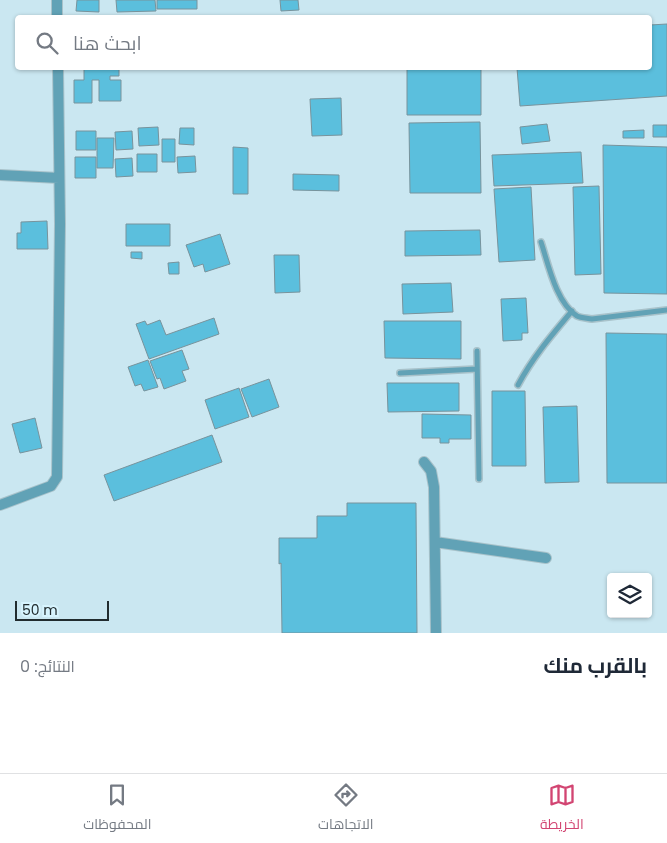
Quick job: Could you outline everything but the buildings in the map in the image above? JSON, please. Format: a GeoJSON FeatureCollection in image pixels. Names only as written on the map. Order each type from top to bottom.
{"type":"FeatureCollection","features":[{"type":"Feature","properties":{"kind":"street"},"geometry":{"type":"LineString","coordinates":[[57,0],[57,15]]}},
{"type":"Feature","properties":{"kind":"street"},"geometry":{"type":"LineString","coordinates":[[0,505],[51,486],[57,477],[60,224],[58,70]]}},
{"type":"Feature","properties":{"kind":"street"},"geometry":{"type":"LineString","coordinates":[[0,175],[59,178]]}},
{"type":"Feature","properties":{"kind":"street"},"geometry":{"type":"LineString","coordinates":[[424,462],[431,471],[434,488],[436,633]]}},
{"type":"Feature","properties":{"kind":"street"},"geometry":{"type":"LineString","coordinates":[[435,542],[546,558]]}},
{"type":"Feature","properties":{"kind":"lane"},"geometry":{"type":"LineString","coordinates":[[541,242],[557,289],[566,305],[577,316],[592,318],[667,310]]}},
{"type":"Feature","properties":{"kind":"lane"},"geometry":{"type":"LineString","coordinates":[[518,385],[538,352],[572,311]]}},
{"type":"Feature","properties":{"kind":"lane"},"geometry":{"type":"LineString","coordinates":[[477,351],[479,479]]}},
{"type":"Feature","properties":{"kind":"lane"},"geometry":{"type":"LineString","coordinates":[[400,373],[477,369]]}}]}
